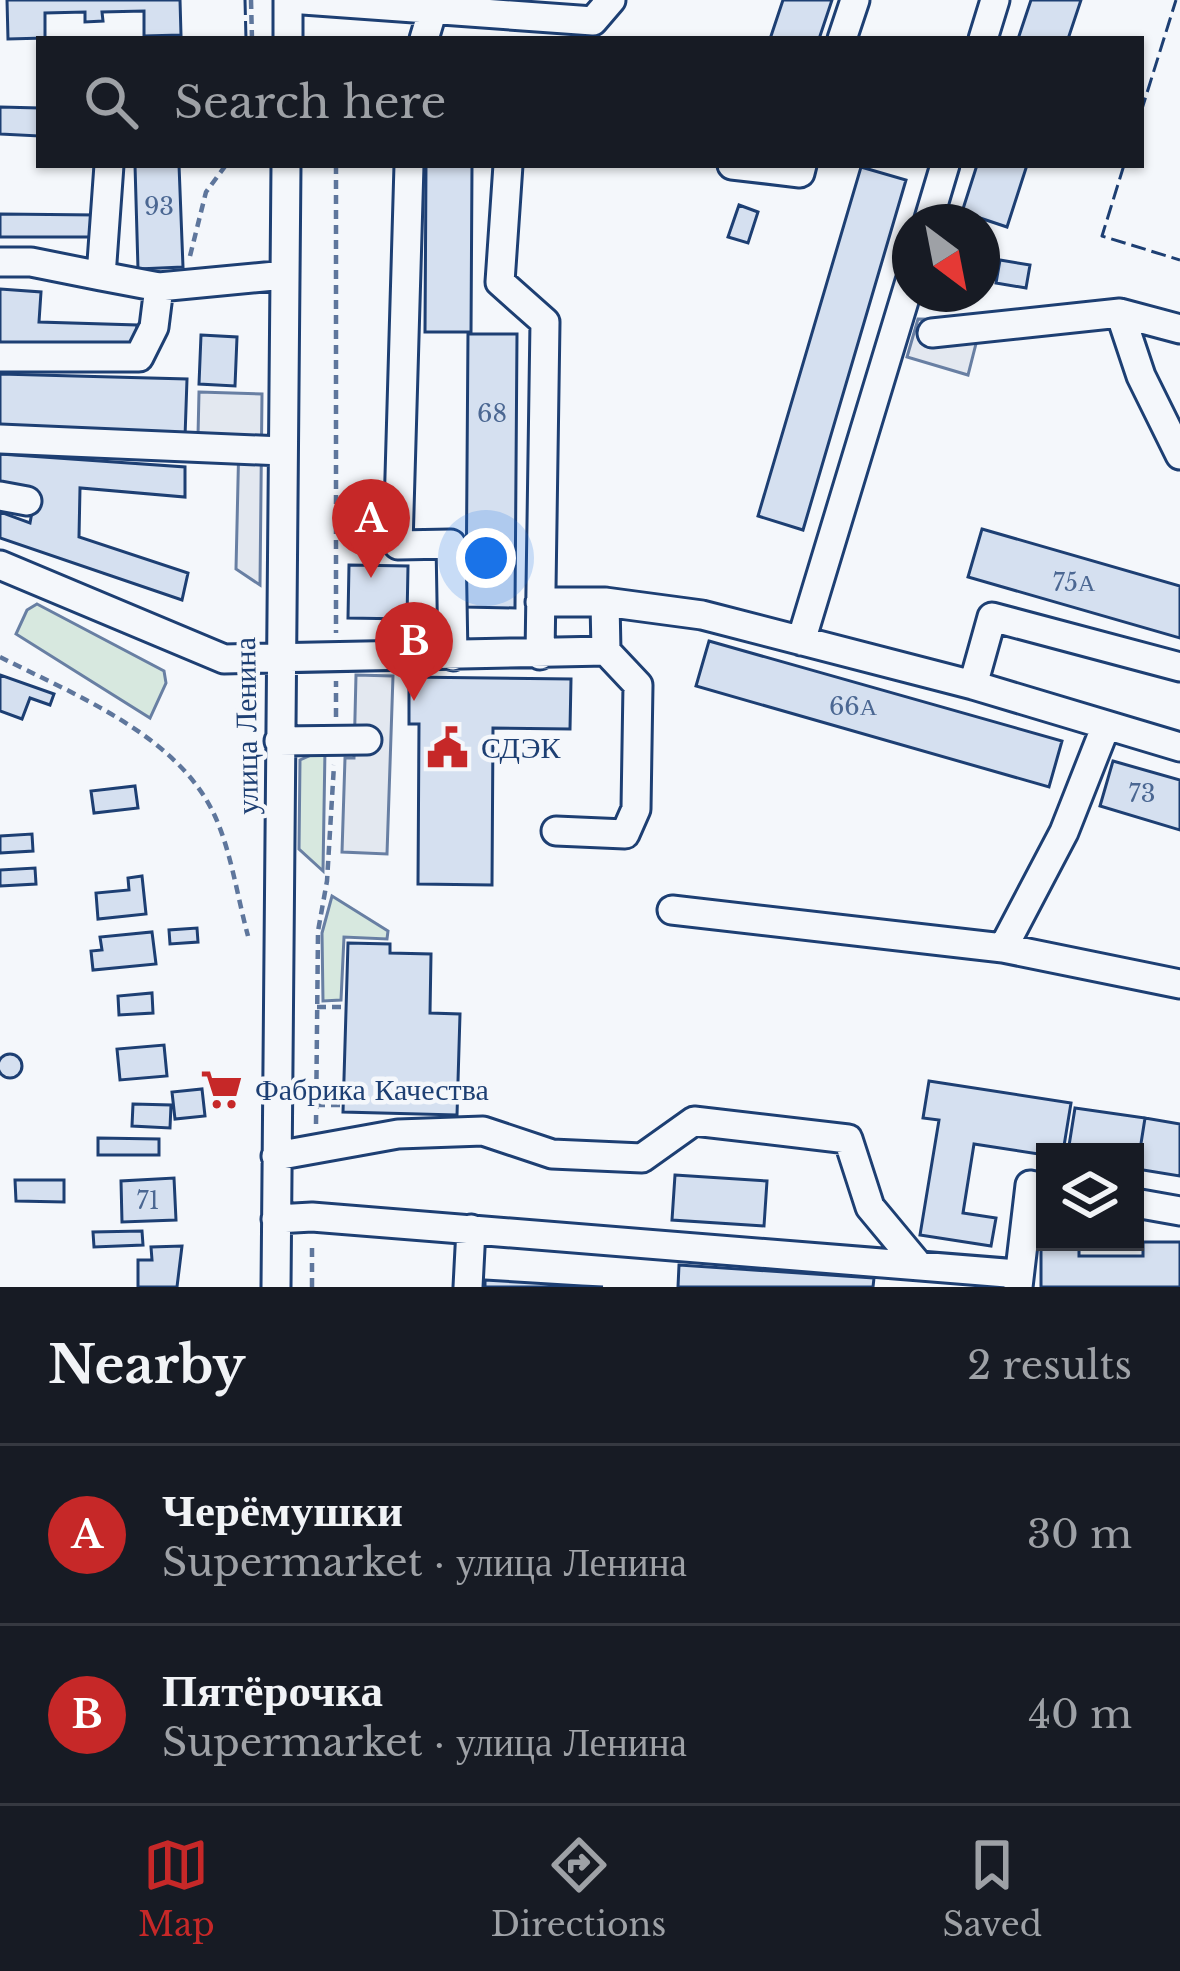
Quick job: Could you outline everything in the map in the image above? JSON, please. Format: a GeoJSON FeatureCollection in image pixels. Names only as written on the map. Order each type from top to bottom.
{"type":"FeatureCollection","features":[{"type":"Feature","properties":{"kind":"street"},"geometry":{"type":"LineString","coordinates":[[288,0],[288,36]]}},
{"type":"Feature","properties":{"kind":"street"},"geometry":{"type":"LineString","coordinates":[[303,0],[433,9],[533,27],[592,21],[611,0]]}},
{"type":"Feature","properties":{"kind":"street"},"geometry":{"type":"LineString","coordinates":[[843,36],[855,0]]}},
{"type":"Feature","properties":{"kind":"street"},"geometry":{"type":"LineString","coordinates":[[984,36],[995,0]]}},
{"type":"Feature","properties":{"kind":"street"},"geometry":{"type":"LineString","coordinates":[[425,36],[433,9]]}},
{"type":"Feature","properties":{"kind":"street"},"geometry":{"type":"LineString","coordinates":[[101,276],[109,168]]}},
{"type":"Feature","properties":{"kind":"street","name":"улица Ленина"},"geometry":{"type":"LineString","coordinates":[[276,1287],[278,657],[286,168]]}},
{"type":"Feature","properties":{"kind":"street"},"geometry":{"type":"LineString","coordinates":[[409,168],[398,545],[451,544],[453,656]]}},
{"type":"Feature","properties":{"kind":"street"},"geometry":{"type":"LineString","coordinates":[[508,168],[500,282],[545,322],[540,655]]}},
{"type":"Feature","properties":{"kind":"street"},"geometry":{"type":"LineString","coordinates":[[758,168],[800,173],[801,168]]}},
{"type":"Feature","properties":{"kind":"street"},"geometry":{"type":"LineString","coordinates":[[933,204],[944,168]]}},
{"type":"Feature","properties":{"kind":"street"},"geometry":{"type":"LineString","coordinates":[[0,262],[31,262],[170,286],[285,275]]}},
{"type":"Feature","properties":{"kind":"street"},"geometry":{"type":"LineString","coordinates":[[0,357],[139,357],[170,286]]}},
{"type":"Feature","properties":{"kind":"street"},"geometry":{"type":"LineString","coordinates":[[802,640],[901,312]]}},
{"type":"Feature","properties":{"kind":"street"},"geometry":{"type":"LineString","coordinates":[[1120,313],[1142,376],[1180,455]]}},
{"type":"Feature","properties":{"kind":"street"},"geometry":{"type":"LineString","coordinates":[[932,333],[1120,313],[1180,329]]}},
{"type":"Feature","properties":{"kind":"street"},"geometry":{"type":"LineString","coordinates":[[0,439],[282,451]]}},
{"type":"Feature","properties":{"kind":"street"},"geometry":{"type":"LineString","coordinates":[[0,565],[224,659],[606,651]]}},
{"type":"Feature","properties":{"kind":"street"},"geometry":{"type":"LineString","coordinates":[[540,602],[605,602],[702,615],[973,685],[1180,747]]}},
{"type":"Feature","properties":{"kind":"street"},"geometry":{"type":"LineString","coordinates":[[556,831],[625,834],[636,809],[638,685],[606,651],[605,602]]}},
{"type":"Feature","properties":{"kind":"street"},"geometry":{"type":"LineString","coordinates":[[973,685],[992,617],[1180,667]]}},
{"type":"Feature","properties":{"kind":"street"},"geometry":{"type":"LineString","coordinates":[[1003,948],[1064,832],[1105,728]]}},
{"type":"Feature","properties":{"kind":"street"},"geometry":{"type":"LineString","coordinates":[[279,741],[367,740]]}},
{"type":"Feature","properties":{"kind":"street"},"geometry":{"type":"LineString","coordinates":[[672,910],[1003,948],[1180,984]]}},
{"type":"Feature","properties":{"kind":"street"},"geometry":{"type":"LineString","coordinates":[[276,1156],[398,1134],[483,1131],[552,1154],[642,1158],[694,1121],[848,1139],[870,1207],[919,1266]]}},
{"type":"Feature","properties":{"kind":"street"},"geometry":{"type":"LineString","coordinates":[[276,1220],[312,1217],[471,1229],[919,1266],[1018,1280],[1030,1185],[1036,1186]]}},
{"type":"Feature","properties":{"kind":"street"},"geometry":{"type":"LineString","coordinates":[[1144,1205],[1180,1211]]}},
{"type":"Feature","properties":{"kind":"street"},"geometry":{"type":"LineString","coordinates":[[468,1287],[471,1229]]}},
{"type":"Feature","properties":{"kind":"path"},"geometry":{"type":"LineString","coordinates":[[251,0],[251,36]]}},
{"type":"Feature","properties":{"kind":"path"},"geometry":{"type":"LineString","coordinates":[[170,286],[206,192],[224,168]]}},
{"type":"Feature","properties":{"kind":"path"},"geometry":{"type":"LineString","coordinates":[[0,657],[82,699],[158,748],[189,775],[213,812],[248,936]]}},
{"type":"Feature","properties":{"kind":"path"},"geometry":{"type":"LineString","coordinates":[[317,1007],[346,1007]]}},
{"type":"Feature","properties":{"kind":"path"},"geometry":{"type":"LineString","coordinates":[[316,1105],[344,1105]]}},
{"type":"Feature","properties":{"kind":"shaded area"},"geometry":{"type":"Polygon","coordinates":[[[918,319],[982,320],[968,375],[907,357],[918,319]]]}},
{"type":"Feature","properties":{"kind":"shaded area"},"geometry":{"type":"Polygon","coordinates":[[[199,392],[262,394],[260,585],[236,569],[239,438],[198,436],[199,392]]]}},
{"type":"Feature","properties":{"kind":"shaded area"},"geometry":{"type":"Polygon","coordinates":[[[37,604],[164,671],[166,683],[150,718],[16,634],[27,610],[37,604]]]}},
{"type":"Feature","properties":{"kind":"shaded area"},"geometry":{"type":"Polygon","coordinates":[[[356,675],[393,676],[387,854],[342,852],[345,758],[354,758],[356,675]]]}},
{"type":"Feature","properties":{"kind":"shaded area"},"geometry":{"type":"Polygon","coordinates":[[[325,749],[323,871],[299,849],[300,760],[325,749]]]}},
{"type":"Feature","properties":{"kind":"shaded area"},"geometry":{"type":"Polygon","coordinates":[[[332,896],[388,931],[387,939],[344,937],[341,1000],[323,1001],[322,933],[332,896]]]}},
{"type":"Feature","properties":{"kind":"building"},"geometry":{"type":"Polygon","coordinates":[[[7,0],[180,0],[181,35],[144,36],[144,11],[102,12],[103,21],[85,22],[85,12],[45,13],[45,36],[8,39],[7,0]]]}},
{"type":"Feature","properties":{"kind":"building"},"geometry":{"type":"Polygon","coordinates":[[[783,0],[832,0],[820,36],[771,36],[783,0]]]}},
{"type":"Feature","properties":{"kind":"building"},"geometry":{"type":"Polygon","coordinates":[[[1031,0],[1081,0],[1069,36],[1019,36],[1031,0]]]}},
{"type":"Feature","properties":{"kind":"building"},"geometry":{"type":"Polygon","coordinates":[[[0,107],[36,108],[36,136],[0,134],[0,107]]]}},
{"type":"Feature","properties":{"kind":"building"},"geometry":{"type":"Polygon","coordinates":[[[135,168],[179,168],[183,267],[138,269],[135,168]]]}},
{"type":"Feature","properties":{"kind":"building"},"geometry":{"type":"Polygon","coordinates":[[[426,168],[472,168],[471,334],[517,334],[515,608],[466,607],[468,332],[425,332],[426,168]]]}},
{"type":"Feature","properties":{"kind":"building"},"geometry":{"type":"Polygon","coordinates":[[[864,168],[906,180],[899,204],[892,204],[892,228],[803,530],[758,516],[864,168]]]}},
{"type":"Feature","properties":{"kind":"building"},"geometry":{"type":"Polygon","coordinates":[[[976,168],[1026,168],[1007,227],[1000,225],[1000,204],[965,204],[976,168]]]}},
{"type":"Feature","properties":{"kind":"building"},"geometry":{"type":"Polygon","coordinates":[[[739,205],[758,212],[748,243],[728,237],[739,205]]]}},
{"type":"Feature","properties":{"kind":"building"},"geometry":{"type":"Polygon","coordinates":[[[0,214],[97,215],[97,237],[0,237],[0,214]]]}},
{"type":"Feature","properties":{"kind":"building"},"geometry":{"type":"Polygon","coordinates":[[[1000,260],[1030,265],[1026,288],[1000,284],[1000,260]]]}},
{"type":"Feature","properties":{"kind":"building"},"geometry":{"type":"Polygon","coordinates":[[[0,289],[41,292],[39,322],[137,325],[136,351],[0,345],[0,289]]]}},
{"type":"Feature","properties":{"kind":"building"},"geometry":{"type":"Polygon","coordinates":[[[201,335],[237,337],[235,386],[199,384],[201,335]]]}},
{"type":"Feature","properties":{"kind":"building"},"geometry":{"type":"Polygon","coordinates":[[[0,374],[187,379],[185,437],[0,431],[0,374]]]}},
{"type":"Feature","properties":{"kind":"building"},"geometry":{"type":"Polygon","coordinates":[[[0,454],[185,467],[185,497],[80,488],[79,537],[188,573],[182,600],[0,538],[0,512],[30,523],[36,490],[0,486],[0,454]]]}},
{"type":"Feature","properties":{"kind":"building"},"geometry":{"type":"Polygon","coordinates":[[[982,529],[1180,586],[1180,638],[968,577],[982,529]]]}},
{"type":"Feature","properties":{"kind":"building"},"geometry":{"type":"Polygon","coordinates":[[[349,565],[408,566],[407,619],[348,618],[349,565]]]}},
{"type":"Feature","properties":{"kind":"building"},"geometry":{"type":"Polygon","coordinates":[[[709,641],[1062,741],[1049,787],[696,686],[709,641]]]}},
{"type":"Feature","properties":{"kind":"building"},"geometry":{"type":"Polygon","coordinates":[[[0,675],[54,694],[50,705],[30,698],[22,719],[0,711],[0,675]]]}},
{"type":"Feature","properties":{"kind":"building"},"geometry":{"type":"Polygon","coordinates":[[[409,677],[571,679],[570,729],[493,728],[492,885],[418,884],[419,724],[409,724],[409,677]]]}},
{"type":"Feature","properties":{"kind":"building"},"geometry":{"type":"Polygon","coordinates":[[[1113,761],[1180,780],[1180,830],[1100,806],[1113,761]]]}},
{"type":"Feature","properties":{"kind":"building"},"geometry":{"type":"Polygon","coordinates":[[[135,786],[138,808],[94,813],[91,791],[135,786]]]}},
{"type":"Feature","properties":{"kind":"building"},"geometry":{"type":"Polygon","coordinates":[[[32,834],[33,851],[0,853],[0,836],[32,834]]]}},
{"type":"Feature","properties":{"kind":"building"},"geometry":{"type":"Polygon","coordinates":[[[35,868],[36,884],[0,886],[0,870],[35,868]]]}},
{"type":"Feature","properties":{"kind":"building"},"geometry":{"type":"Polygon","coordinates":[[[142,876],[146,914],[98,919],[96,893],[129,890],[128,878],[142,876]]]}},
{"type":"Feature","properties":{"kind":"building"},"geometry":{"type":"Polygon","coordinates":[[[197,928],[198,942],[170,944],[169,930],[197,928]]]}},
{"type":"Feature","properties":{"kind":"building"},"geometry":{"type":"Polygon","coordinates":[[[152,932],[156,964],[93,970],[91,951],[102,950],[100,937],[152,932]]]}},
{"type":"Feature","properties":{"kind":"building"},"geometry":{"type":"Polygon","coordinates":[[[348,943],[390,944],[390,953],[431,954],[430,1013],[460,1014],[457,1115],[343,1112],[348,943]]]}},
{"type":"Feature","properties":{"kind":"building"},"geometry":{"type":"Polygon","coordinates":[[[152,993],[153,1013],[119,1015],[118,996],[152,993]]]}},
{"type":"Feature","properties":{"kind":"building"},"geometry":{"type":"Polygon","coordinates":[[[164,1045],[167,1076],[120,1080],[117,1049],[164,1045]]]}},
{"type":"Feature","properties":{"kind":"building"},"geometry":{"type":"Polygon","coordinates":[[[5,1054],[15,1054],[22,1061],[22,1071],[15,1078],[-1,1072],[-1,1060],[5,1054]]]}},
{"type":"Feature","properties":{"kind":"building"},"geometry":{"type":"Polygon","coordinates":[[[929,1081],[1071,1103],[1064,1143],[1036,1143],[1036,1154],[974,1144],[963,1213],[996,1218],[991,1246],[920,1235],[939,1120],[923,1118],[929,1081]]]}},
{"type":"Feature","properties":{"kind":"building"},"geometry":{"type":"Polygon","coordinates":[[[202,1089],[205,1116],[175,1119],[172,1092],[202,1089]]]}},
{"type":"Feature","properties":{"kind":"building"},"geometry":{"type":"Polygon","coordinates":[[[133,1104],[171,1105],[170,1128],[132,1126],[133,1104]]]}},
{"type":"Feature","properties":{"kind":"building"},"geometry":{"type":"Polygon","coordinates":[[[1075,1108],[1145,1118],[1141,1143],[1069,1143],[1075,1108]]]}},
{"type":"Feature","properties":{"kind":"building"},"geometry":{"type":"Polygon","coordinates":[[[1145,1118],[1180,1124],[1180,1176],[1144,1170],[1145,1118]]]}},
{"type":"Feature","properties":{"kind":"building"},"geometry":{"type":"Polygon","coordinates":[[[98,1138],[159,1139],[159,1155],[98,1155],[98,1138]]]}},
{"type":"Feature","properties":{"kind":"building"},"geometry":{"type":"Polygon","coordinates":[[[675,1175],[767,1181],[764,1226],[672,1220],[675,1175]]]}},
{"type":"Feature","properties":{"kind":"building"},"geometry":{"type":"Polygon","coordinates":[[[174,1178],[176,1220],[122,1222],[121,1181],[174,1178]]]}},
{"type":"Feature","properties":{"kind":"building"},"geometry":{"type":"Polygon","coordinates":[[[15,1180],[64,1180],[64,1202],[16,1201],[15,1180]]]}},
{"type":"Feature","properties":{"kind":"building"},"geometry":{"type":"Polygon","coordinates":[[[142,1231],[143,1245],[94,1247],[93,1232],[142,1231]]]}},
{"type":"Feature","properties":{"kind":"building"},"geometry":{"type":"Polygon","coordinates":[[[1144,1242],[1180,1242],[1180,1287],[1041,1287],[1041,1251],[1143,1256],[1144,1242]]]}},
{"type":"Feature","properties":{"kind":"building"},"geometry":{"type":"Polygon","coordinates":[[[182,1246],[177,1287],[138,1287],[138,1260],[152,1260],[151,1247],[182,1246]]]}},
{"type":"Feature","properties":{"kind":"building"},"geometry":{"type":"Polygon","coordinates":[[[679,1265],[874,1278],[873,1287],[678,1287],[679,1265]]]}},
{"type":"Feature","properties":{"kind":"building"},"geometry":{"type":"Polygon","coordinates":[[[485,1280],[582,1286],[603,1287],[485,1287],[485,1280]]]}},
{"type":"Feature","properties":{"kind":"fence"},"geometry":{"type":"LineString","coordinates":[[245,0],[246,36]]}},
{"type":"Feature","properties":{"kind":"fence"},"geometry":{"type":"LineString","coordinates":[[1144,102],[1176,0]]}},
{"type":"Feature","properties":{"kind":"fence"},"geometry":{"type":"LineString","coordinates":[[1123,168],[1102,236],[1180,260]]}},
{"type":"Feature","properties":{"kind":"place","name":"Черёмушки"},"geometry":{"type":"Point","coordinates":[371,578]}},
{"type":"Feature","properties":{"kind":"place","name":"Пятёрочка"},"geometry":{"type":"Point","coordinates":[414,701]}},
{"type":"Feature","properties":{"kind":"place","name":"СДЭК"},"geometry":{"type":"Point","coordinates":[447,747]}},
{"type":"Feature","properties":{"kind":"place","name":"Фабрика Качества"},"geometry":{"type":"Point","coordinates":[221,1089]}}]}
